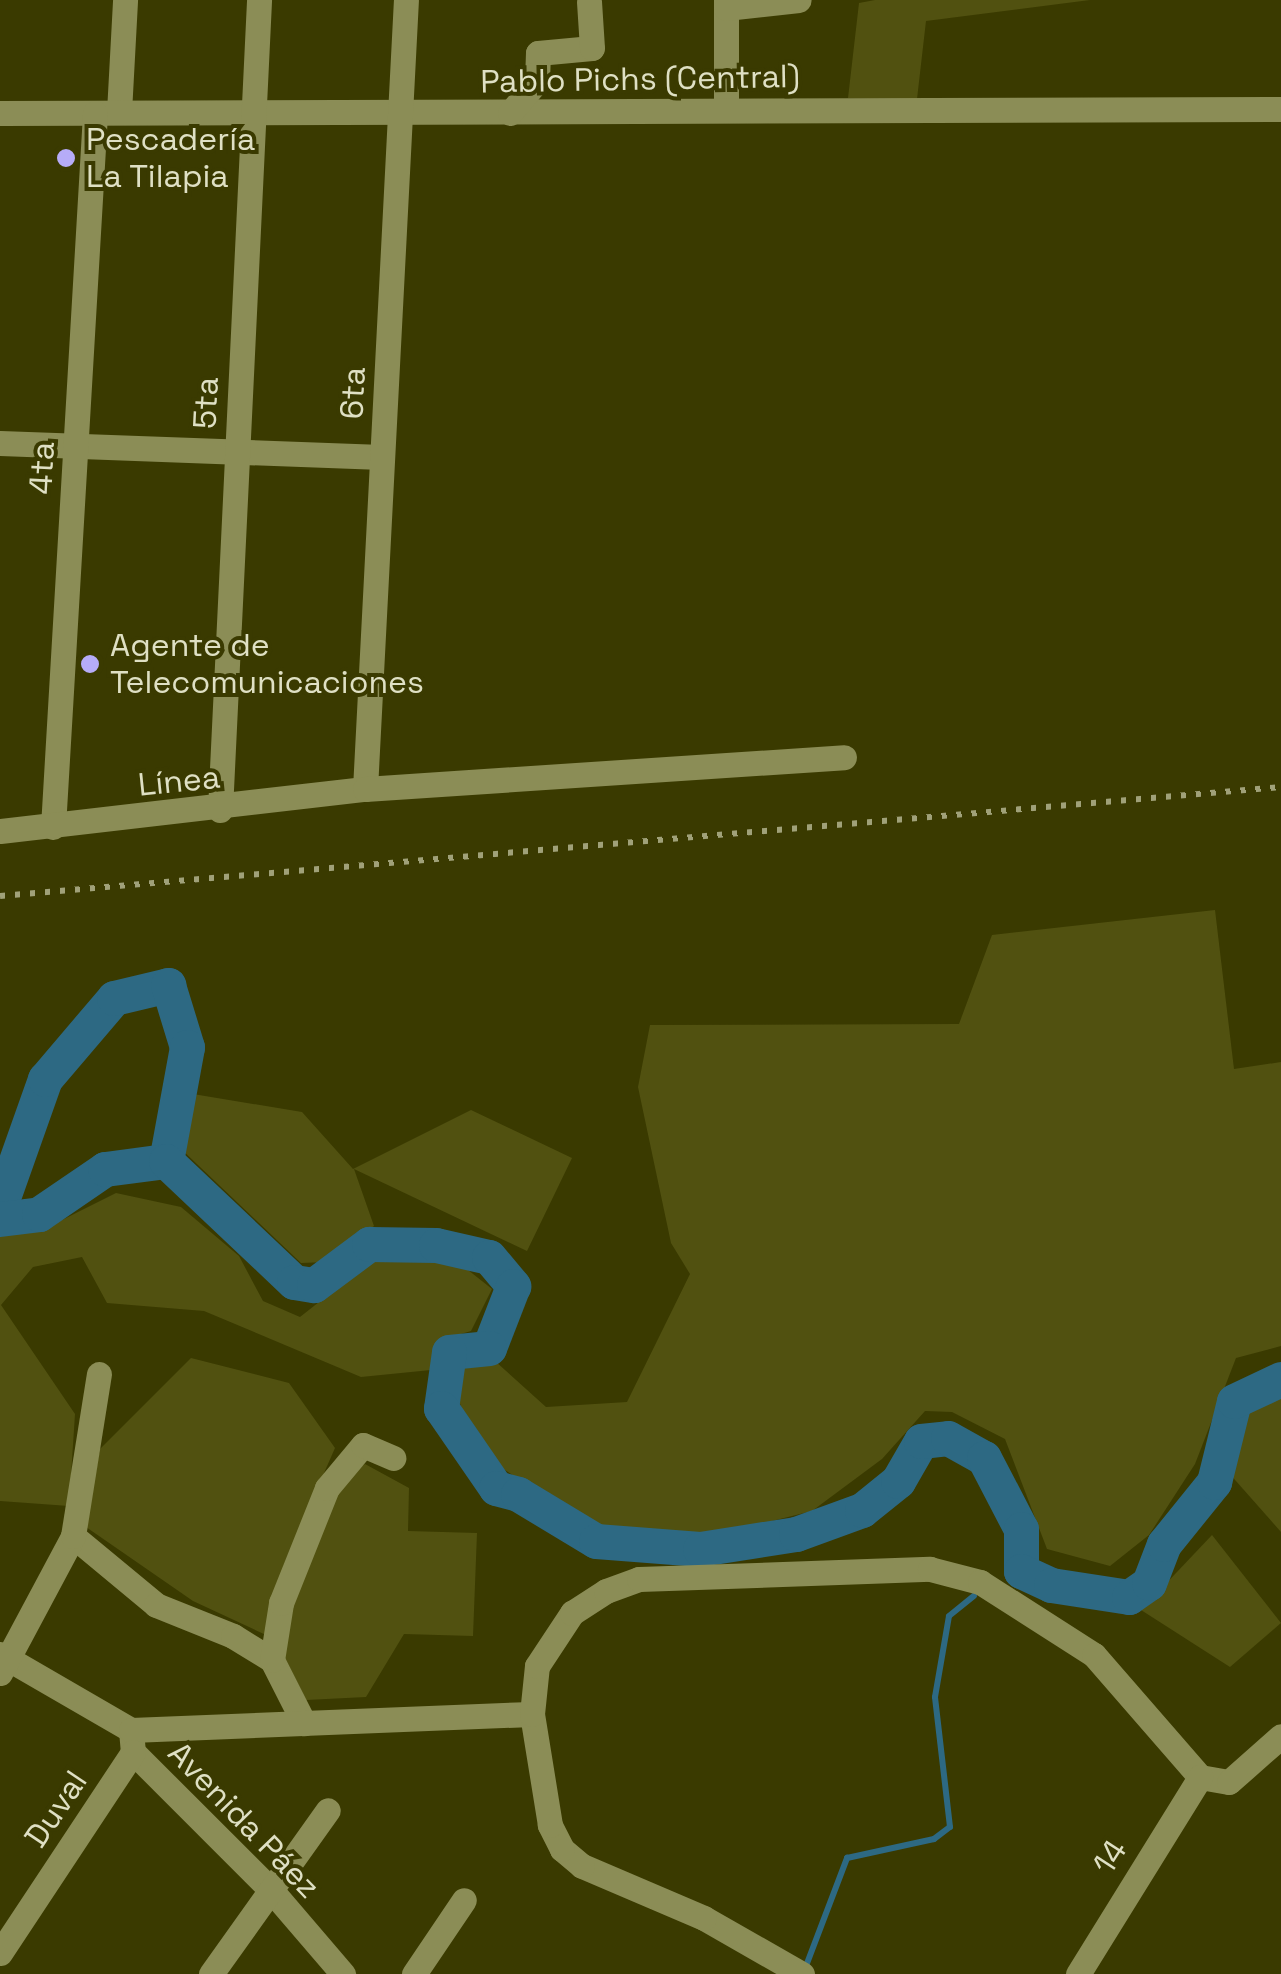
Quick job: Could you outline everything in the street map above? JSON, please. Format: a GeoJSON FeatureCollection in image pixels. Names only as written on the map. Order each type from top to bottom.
{"type":"FeatureCollection","features":[{"type":"Feature","properties":{"kind":"street","name":"4ta"},"geometry":{"type":"LineString","coordinates":[[53,827],[76,447],[107,112],[125,0]]}},
{"type":"Feature","properties":{"kind":"street","name":"5ta"},"geometry":{"type":"LineString","coordinates":[[220,810],[258,0]]}},
{"type":"Feature","properties":{"kind":"street","name":"6ta"},"geometry":{"type":"LineString","coordinates":[[365,789],[406,0]]}},
{"type":"Feature","properties":{"kind":"street"},"geometry":{"type":"LineString","coordinates":[[726,110],[726,4],[799,0]]}},
{"type":"Feature","properties":{"kind":"street"},"geometry":{"type":"LineString","coordinates":[[510,113],[537,81],[538,54],[592,48],[589,2]]}},
{"type":"Feature","properties":{"kind":"street","name":"Pablo Pichs (Central)"},"geometry":{"type":"LineString","coordinates":[[0,114],[1281,108]]}},
{"type":"Feature","properties":{"kind":"street"},"geometry":{"type":"LineString","coordinates":[[0,443],[382,456]]}},
{"type":"Feature","properties":{"kind":"street","name":"Línea"},"geometry":{"type":"LineString","coordinates":[[0,830],[220,810],[365,789],[844,757]]}},
{"type":"Feature","properties":{"kind":"street"},"geometry":{"type":"LineString","coordinates":[[3,1661],[74,1536],[99,1374]]}},
{"type":"Feature","properties":{"kind":"street"},"geometry":{"type":"LineString","coordinates":[[272,1660],[281,1603],[327,1488],[363,1445],[393,1458]]}},
{"type":"Feature","properties":{"kind":"street"},"geometry":{"type":"LineString","coordinates":[[74,1536],[156,1605],[232,1636],[272,1660],[304,1723]]}},
{"type":"Feature","properties":{"kind":"street"},"geometry":{"type":"LineString","coordinates":[[802,1974],[704,1918],[582,1866],[562,1849],[550,1825],[532,1714],[537,1666],[554,1636],[606,1591],[639,1579],[930,1569],[980,1582],[1094,1655],[1200,1777],[1229,1782],[1281,1736]]}},
{"type":"Feature","properties":{"kind":"street","name":"Avenida Páez"},"geometry":{"type":"LineString","coordinates":[[3,1661],[132,1741],[271,1890],[343,1974]]}},
{"type":"Feature","properties":{"kind":"street"},"geometry":{"type":"LineString","coordinates":[[132,1741],[304,1723],[532,1714]]}},
{"type":"Feature","properties":{"kind":"street","name":"Duval"},"geometry":{"type":"LineString","coordinates":[[0,1952],[132,1741]]}},
{"type":"Feature","properties":{"kind":"street","name":"14"},"geometry":{"type":"LineString","coordinates":[[1078,1974],[1200,1777]]}},
{"type":"Feature","properties":{"kind":"street"},"geometry":{"type":"LineString","coordinates":[[211,1974],[328,1810]]}},
{"type":"Feature","properties":{"kind":"street"},"geometry":{"type":"LineString","coordinates":[[414,1974],[464,1900]]}},
{"type":"Feature","properties":{"kind":"shaded area"},"geometry":{"type":"Polygon","coordinates":[[[1090,0],[926,21],[917,99],[848,98],[859,3],[1090,0]]]}},
{"type":"Feature","properties":{"kind":"shaded area"},"geometry":{"type":"Polygon","coordinates":[[[1215,910],[1234,1069],[1281,1062],[1281,1346],[1236,1358],[1195,1464],[1149,1535],[1110,1566],[1047,1549],[1005,1439],[952,1412],[925,1411],[882,1459],[812,1511],[728,1532],[678,1536],[597,1530],[482,1455],[458,1399],[458,1358],[495,1361],[546,1407],[627,1402],[690,1274],[671,1243],[638,1087],[650,1025],[959,1024],[992,935],[1215,910]]]}},
{"type":"Feature","properties":{"kind":"shaded area"},"geometry":{"type":"Polygon","coordinates":[[[187,1093],[302,1112],[353,1169],[471,1110],[572,1158],[527,1251],[354,1169],[374,1226],[326,1262],[301,1263],[179,1147],[187,1093]]]}},
{"type":"Feature","properties":{"kind":"shaded area"},"geometry":{"type":"Polygon","coordinates":[[[116,1193],[181,1207],[239,1256],[263,1301],[300,1317],[371,1261],[418,1256],[463,1266],[492,1289],[471,1331],[444,1339],[431,1370],[361,1377],[204,1311],[107,1303],[82,1257],[33,1267],[1,1305],[75,1414],[69,1506],[0,1501],[0,1236],[54,1224],[116,1193]]]}},
{"type":"Feature","properties":{"kind":"shaded area"},"geometry":{"type":"Polygon","coordinates":[[[191,1358],[289,1383],[335,1448],[284,1564],[266,1635],[193,1601],[86,1527],[100,1449],[191,1358]]]}},
{"type":"Feature","properties":{"kind":"shaded area"},"geometry":{"type":"Polygon","coordinates":[[[1281,1395],[1281,1532],[1228,1472],[1243,1413],[1281,1395]]]}},
{"type":"Feature","properties":{"kind":"shaded area"},"geometry":{"type":"Polygon","coordinates":[[[365,1464],[409,1488],[408,1531],[477,1533],[473,1636],[404,1634],[366,1697],[306,1700],[283,1654],[291,1601],[341,1480],[365,1464]]]}},
{"type":"Feature","properties":{"kind":"shaded area"},"geometry":{"type":"Polygon","coordinates":[[[1212,1535],[1281,1623],[1230,1667],[1141,1610],[1212,1535]]]}},
{"type":"Feature","properties":{"kind":"waterway"},"geometry":{"type":"LineString","coordinates":[[0,1206],[45,1079],[114,998],[168,985],[187,1047],[166,1161]]}},
{"type":"Feature","properties":{"kind":"waterway"},"geometry":{"type":"LineString","coordinates":[[0,1219],[39,1214],[105,1169],[166,1161],[294,1282],[314,1285],[369,1244],[436,1245],[489,1257],[513,1286],[489,1348],[449,1352],[441,1408],[496,1488],[518,1494],[596,1541],[700,1549],[796,1534],[862,1510],[898,1481],[921,1441],[948,1438],[984,1458],[1021,1529],[1021,1571],[1051,1585],[1129,1597],[1149,1583],[1164,1544],[1214,1482],[1234,1401],[1281,1379]]}},
{"type":"Feature","properties":{"kind":"waterway"},"geometry":{"type":"LineString","coordinates":[[806,1966],[847,1858],[934,1839],[950,1827],[935,1697],[949,1616],[974,1596]]}},
{"type":"Feature","properties":{"kind":"railway"},"geometry":{"type":"LineString","coordinates":[[0,896],[1281,787]]}},
{"type":"Feature","properties":{"kind":"place","name":"Pescadería La Tilapia"},"geometry":{"type":"Point","coordinates":[66,158]}},
{"type":"Feature","properties":{"kind":"place","name":"Agente de Telecomunicaciones"},"geometry":{"type":"Point","coordinates":[90,664]}}]}
